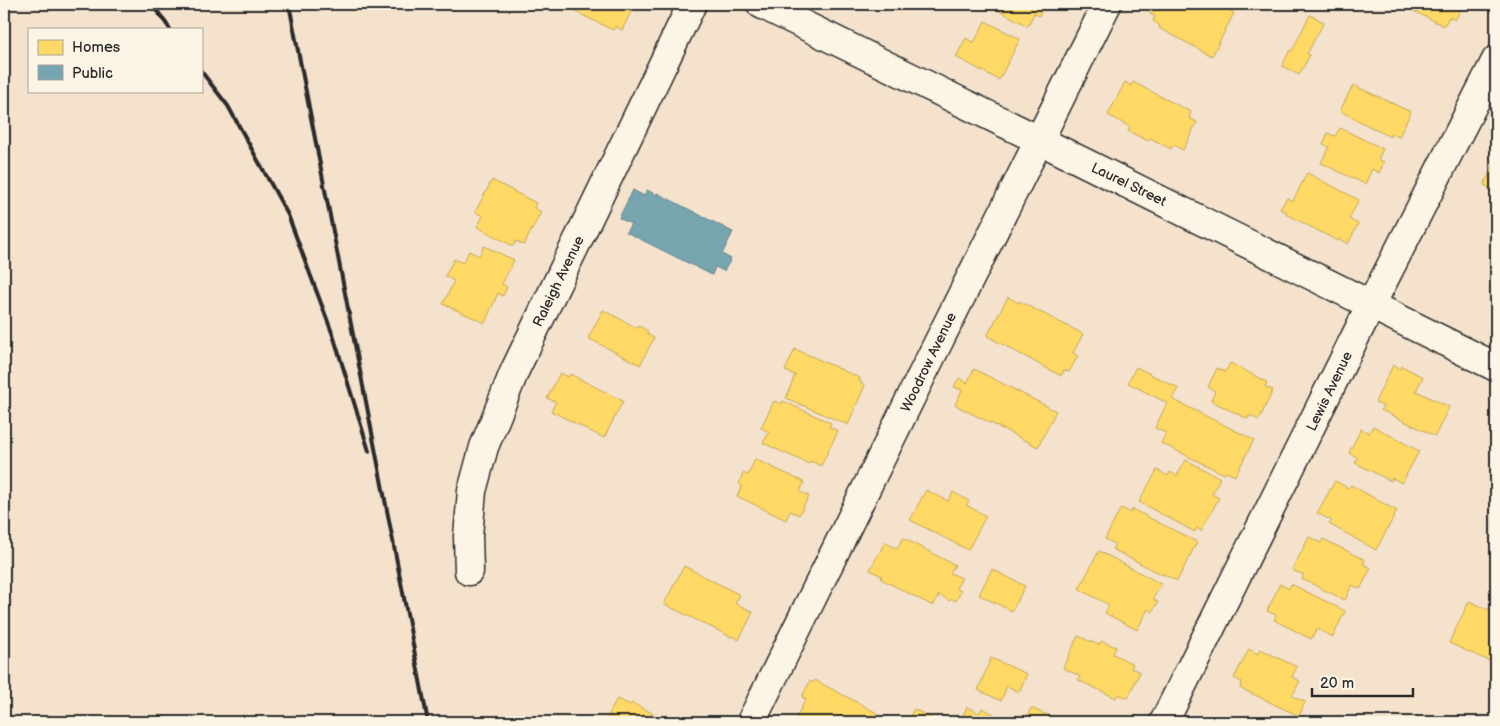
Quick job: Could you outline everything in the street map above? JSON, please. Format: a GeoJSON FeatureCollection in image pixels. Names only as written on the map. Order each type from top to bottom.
{"type":"FeatureCollection","features":[{"type":"Feature","properties":{"kind":"street","name":"Raleigh Avenue"},"geometry":{"type":"LineString","coordinates":[[469,571],[468,536],[472,491],[484,447],[515,370],[692,4]]}},
{"type":"Feature","properties":{"kind":"street","name":"Laurel Street"},"geometry":{"type":"LineString","coordinates":[[760,4],[1496,367]]}},
{"type":"Feature","properties":{"kind":"street","name":"Woodrow Avenue"},"geometry":{"type":"LineString","coordinates":[[751,722],[1107,4]]}},
{"type":"Feature","properties":{"kind":"street","name":"Lewis Avenue"},"geometry":{"type":"LineString","coordinates":[[1164,722],[1371,305],[1496,60]]}},
{"type":"Feature","properties":{"kind":"building: Homes"},"geometry":{"type":"Polygon","coordinates":[[[580,4],[635,4],[622,30],[615,26],[613,30],[576,12],[580,4]]]}},
{"type":"Feature","properties":{"kind":"building: Homes"},"geometry":{"type":"Polygon","coordinates":[[[993,4],[1048,4],[1045,8],[1043,7],[1039,16],[1034,13],[1028,26],[992,7],[993,4]]]}},
{"type":"Feature","properties":{"kind":"building: Homes"},"geometry":{"type":"Polygon","coordinates":[[[1156,4],[1216,4],[1234,13],[1212,56],[1159,28],[1160,26],[1153,21],[1155,16],[1150,14],[1156,4]]]}},
{"type":"Feature","properties":{"kind":"building: Homes"},"geometry":{"type":"Polygon","coordinates":[[[1410,4],[1464,4],[1455,20],[1449,17],[1444,26],[1408,8],[1410,4]]]}},
{"type":"Feature","properties":{"kind":"building: Homes"},"geometry":{"type":"Polygon","coordinates":[[[1310,15],[1324,22],[1307,54],[1310,55],[1299,75],[1282,66],[1290,50],[1292,51],[1310,15]]]}},
{"type":"Feature","properties":{"kind":"building: Homes"},"geometry":{"type":"Polygon","coordinates":[[[985,21],[1020,39],[999,80],[956,57],[966,38],[974,43],[985,21]]]}},
{"type":"Feature","properties":{"kind":"building: Homes"},"geometry":{"type":"Polygon","coordinates":[[[1125,82],[1131,86],[1133,82],[1191,112],[1189,118],[1197,122],[1183,150],[1174,145],[1171,149],[1150,138],[1148,141],[1128,131],[1130,127],[1108,115],[1125,82]]]}},
{"type":"Feature","properties":{"kind":"building: Homes"},"geometry":{"type":"Polygon","coordinates":[[[1353,85],[1411,112],[1399,137],[1391,134],[1390,137],[1340,111],[1353,85]]]}},
{"type":"Feature","properties":{"kind":"building: Homes"},"geometry":{"type":"Polygon","coordinates":[[[1340,128],[1383,149],[1378,159],[1384,162],[1379,173],[1372,169],[1365,184],[1321,163],[1329,147],[1323,144],[1328,133],[1335,136],[1340,128]]]}},
{"type":"Feature","properties":{"kind":"building: Homes"},"geometry":{"type":"Polygon","coordinates":[[[1496,160],[1496,192],[1484,185],[1496,160]]]}},
{"type":"Feature","properties":{"kind":"building: Homes"},"geometry":{"type":"Polygon","coordinates":[[[1307,173],[1359,200],[1349,219],[1358,224],[1348,244],[1339,239],[1338,241],[1280,209],[1287,198],[1293,201],[1307,173]]]}},
{"type":"Feature","properties":{"kind":"building: Homes"},"geometry":{"type":"Polygon","coordinates":[[[492,180],[536,203],[534,208],[541,212],[524,245],[516,241],[513,246],[477,227],[483,216],[475,212],[492,180]]]}},
{"type":"Feature","properties":{"kind":"building: Homes"},"geometry":{"type":"Polygon","coordinates":[[[484,246],[514,260],[502,284],[507,287],[503,296],[498,293],[485,323],[443,304],[454,281],[445,276],[454,259],[463,263],[469,251],[479,256],[484,246]]]}},
{"type":"Feature","properties":{"kind":"building: Homes"},"geometry":{"type":"Polygon","coordinates":[[[1008,297],[1083,334],[1073,353],[1078,356],[1069,372],[1064,370],[1061,376],[987,336],[1008,297]]]}},
{"type":"Feature","properties":{"kind":"building: Homes"},"geometry":{"type":"Polygon","coordinates":[[[603,310],[637,328],[639,326],[648,331],[647,334],[654,338],[640,365],[588,338],[603,310]]]}},
{"type":"Feature","properties":{"kind":"building: Homes"},"geometry":{"type":"Polygon","coordinates":[[[795,349],[860,378],[859,381],[865,385],[848,425],[786,398],[795,375],[785,371],[795,349]]]}},
{"type":"Feature","properties":{"kind":"building: Homes"},"geometry":{"type":"Polygon","coordinates":[[[1230,363],[1267,382],[1265,387],[1273,390],[1259,420],[1249,415],[1248,419],[1211,401],[1215,391],[1208,387],[1217,368],[1225,372],[1230,363]]]}},
{"type":"Feature","properties":{"kind":"building: Homes"},"geometry":{"type":"Polygon","coordinates":[[[1393,365],[1400,369],[1402,366],[1423,377],[1416,391],[1449,407],[1435,436],[1381,410],[1383,406],[1375,402],[1393,365]]]}},
{"type":"Feature","properties":{"kind":"building: Homes"},"geometry":{"type":"Polygon","coordinates":[[[1136,367],[1178,388],[1172,399],[1254,440],[1235,476],[1226,472],[1224,474],[1161,443],[1166,433],[1155,428],[1167,403],[1128,383],[1136,367]]]}},
{"type":"Feature","properties":{"kind":"building: Homes"},"geometry":{"type":"Polygon","coordinates":[[[974,369],[1056,411],[1038,447],[955,405],[962,390],[954,387],[959,378],[967,383],[974,369]]]}},
{"type":"Feature","properties":{"kind":"building: Homes"},"geometry":{"type":"Polygon","coordinates":[[[560,373],[569,377],[570,374],[623,401],[604,438],[551,411],[556,402],[547,398],[560,373]]]}},
{"type":"Feature","properties":{"kind":"building: Homes"},"geometry":{"type":"Polygon","coordinates":[[[774,401],[781,404],[783,401],[831,423],[829,427],[838,431],[821,466],[811,461],[809,464],[763,443],[769,432],[761,428],[774,401]]]}},
{"type":"Feature","properties":{"kind":"building: Homes"},"geometry":{"type":"Polygon","coordinates":[[[1373,426],[1419,451],[1402,483],[1392,478],[1391,481],[1355,463],[1358,458],[1349,453],[1361,429],[1369,433],[1373,426]]]}},
{"type":"Feature","properties":{"kind":"building: Homes"},"geometry":{"type":"Polygon","coordinates":[[[755,459],[804,482],[800,492],[809,496],[799,515],[790,511],[786,520],[737,496],[742,486],[739,484],[743,473],[748,475],[755,459]]]}},
{"type":"Feature","properties":{"kind":"building: Homes"},"geometry":{"type":"Polygon","coordinates":[[[1186,460],[1220,478],[1212,494],[1219,498],[1201,531],[1197,528],[1195,532],[1139,502],[1157,470],[1168,476],[1170,472],[1177,476],[1186,460]]]}},
{"type":"Feature","properties":{"kind":"building: Homes"},"geometry":{"type":"Polygon","coordinates":[[[1335,481],[1348,488],[1351,485],[1397,511],[1376,550],[1329,524],[1332,521],[1317,513],[1335,481]]]}},
{"type":"Feature","properties":{"kind":"building: Homes"},"geometry":{"type":"Polygon","coordinates":[[[926,490],[948,501],[953,492],[969,501],[966,505],[986,516],[968,550],[910,520],[926,490]]]}},
{"type":"Feature","properties":{"kind":"building: Homes"},"geometry":{"type":"Polygon","coordinates":[[[1121,508],[1131,513],[1132,509],[1197,542],[1177,581],[1112,549],[1115,544],[1105,539],[1121,508]]]}},
{"type":"Feature","properties":{"kind":"building: Homes"},"geometry":{"type":"Polygon","coordinates":[[[1309,537],[1321,543],[1323,539],[1365,560],[1363,564],[1371,568],[1360,589],[1352,585],[1345,600],[1302,579],[1304,575],[1292,570],[1309,537]]]}},
{"type":"Feature","properties":{"kind":"building: Homes"},"geometry":{"type":"Polygon","coordinates":[[[903,538],[955,565],[950,573],[962,578],[956,588],[961,591],[956,601],[952,599],[950,601],[939,595],[933,606],[881,579],[882,576],[870,570],[885,542],[897,549],[903,538]]]}},
{"type":"Feature","properties":{"kind":"building: Homes"},"geometry":{"type":"Polygon","coordinates":[[[1099,551],[1161,584],[1153,599],[1158,602],[1152,612],[1148,609],[1137,630],[1105,613],[1109,605],[1079,589],[1099,551]]]}},
{"type":"Feature","properties":{"kind":"building: Homes"},"geometry":{"type":"Polygon","coordinates":[[[684,566],[740,595],[735,603],[753,612],[739,640],[664,604],[684,566]]]}},
{"type":"Feature","properties":{"kind":"building: Homes"},"geometry":{"type":"Polygon","coordinates":[[[992,569],[1025,586],[1012,611],[979,595],[992,569]]]}},
{"type":"Feature","properties":{"kind":"building: Homes"},"geometry":{"type":"Polygon","coordinates":[[[1280,584],[1289,589],[1291,584],[1345,611],[1333,637],[1317,629],[1311,639],[1274,620],[1276,615],[1267,611],[1280,584]]]}},
{"type":"Feature","properties":{"kind":"building: Homes"},"geometry":{"type":"Polygon","coordinates":[[[1469,601],[1496,613],[1496,664],[1449,643],[1469,601]]]}},
{"type":"Feature","properties":{"kind":"building: Homes"},"geometry":{"type":"Polygon","coordinates":[[[1078,636],[1099,645],[1101,641],[1116,647],[1113,654],[1133,664],[1131,668],[1140,672],[1128,698],[1118,694],[1116,698],[1078,680],[1080,676],[1063,668],[1078,636]]]}},
{"type":"Feature","properties":{"kind":"building: Homes"},"geometry":{"type":"Polygon","coordinates":[[[1249,649],[1258,654],[1260,649],[1297,667],[1292,677],[1300,681],[1292,696],[1305,702],[1299,716],[1240,688],[1242,682],[1234,678],[1249,649]]]}},
{"type":"Feature","properties":{"kind":"building: Homes"},"geometry":{"type":"Polygon","coordinates":[[[991,658],[1027,674],[1019,692],[1007,686],[1001,701],[978,690],[991,658]]]}},
{"type":"Feature","properties":{"kind":"building: Homes"},"geometry":{"type":"Polygon","coordinates":[[[815,680],[877,713],[873,722],[799,722],[795,720],[806,699],[802,697],[810,681],[813,683],[815,680]]]}},
{"type":"Feature","properties":{"kind":"building: Homes"},"geometry":{"type":"Polygon","coordinates":[[[617,699],[631,705],[632,703],[670,722],[605,722],[617,699]]]}},
{"type":"Feature","properties":{"kind":"building: Homes"},"geometry":{"type":"Polygon","coordinates":[[[967,707],[979,713],[982,708],[994,714],[992,719],[1000,722],[960,722],[967,707]]]}},
{"type":"Feature","properties":{"kind":"building: Homes"},"geometry":{"type":"Polygon","coordinates":[[[1031,708],[1063,722],[1025,722],[1031,708]]]}},
{"type":"Feature","properties":{"kind":"building: Homes"},"geometry":{"type":"Polygon","coordinates":[[[914,709],[939,722],[906,722],[914,709]]]}},
{"type":"Feature","properties":{"kind":"building: Public"},"geometry":{"type":"Polygon","coordinates":[[[633,190],[644,196],[647,190],[657,195],[657,193],[733,232],[722,254],[731,259],[724,271],[715,267],[712,275],[626,232],[631,224],[619,218],[633,190]]]}},
{"type":"Feature","properties":{"kind":"railway"},"geometry":{"type":"LineString","coordinates":[[149,4],[158,12],[169,28]]}},
{"type":"Feature","properties":{"kind":"railway"},"geometry":{"type":"LineString","coordinates":[[289,4],[428,722]]}},
{"type":"Feature","properties":{"kind":"railway"},"geometry":{"type":"LineString","coordinates":[[202,72],[228,106],[288,215],[334,338],[369,451]]}}]}
